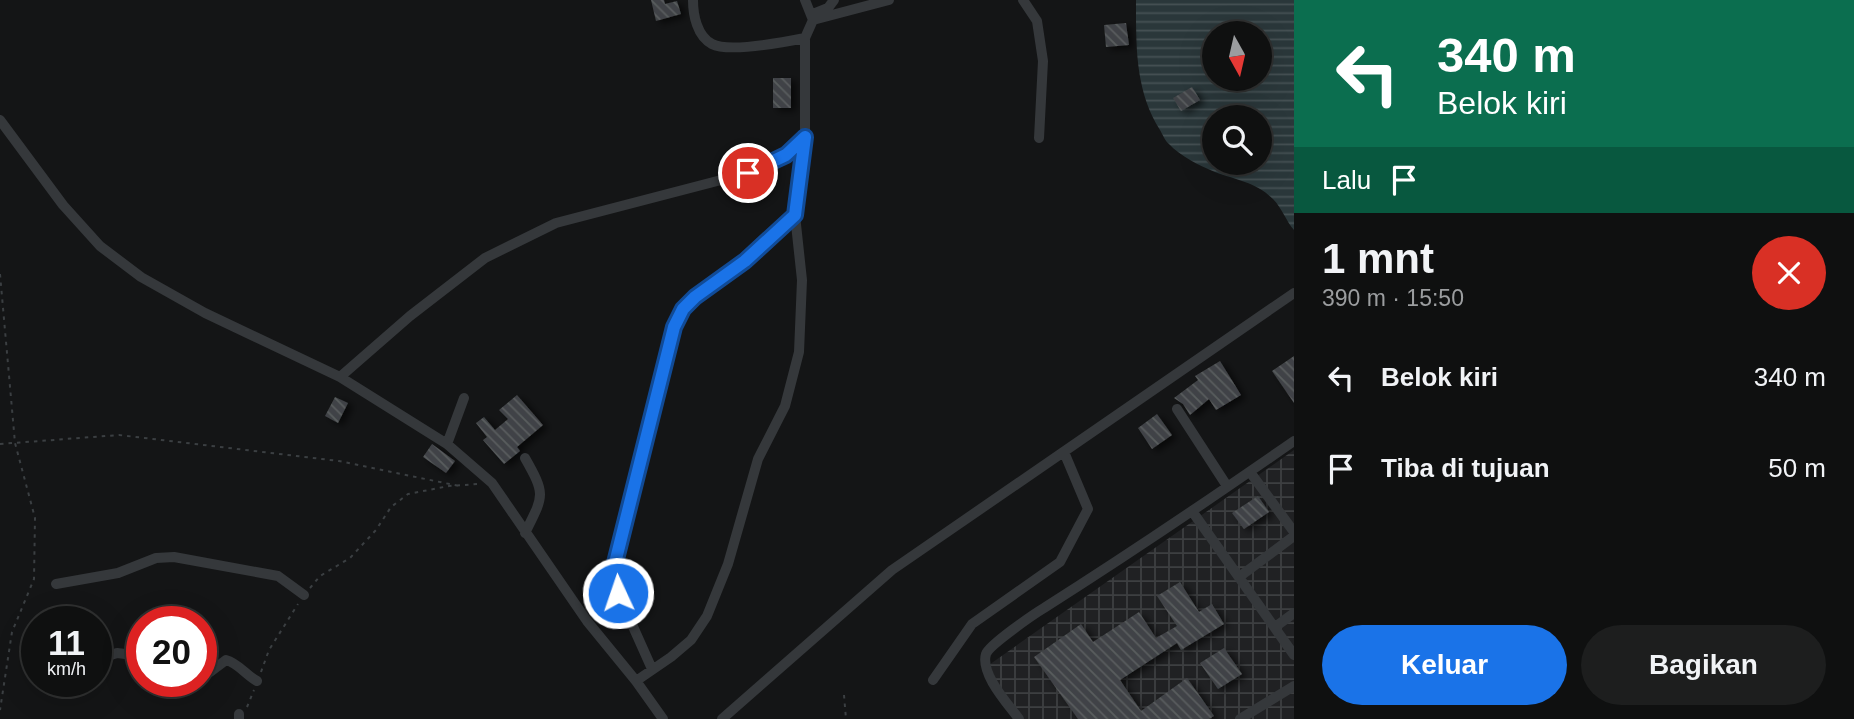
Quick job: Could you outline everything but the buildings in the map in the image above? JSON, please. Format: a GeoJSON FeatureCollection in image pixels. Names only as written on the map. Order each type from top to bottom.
{"type":"FeatureCollection","features":[{"type":"Feature","properties":{"kind":"street"},"geometry":{"type":"LineString","coordinates":[[693,0],[695,19],[710,43],[732,47],[805,38]]}},
{"type":"Feature","properties":{"kind":"street"},"geometry":{"type":"LineString","coordinates":[[636,681],[691,640],[707,616],[728,564],[758,459],[785,406],[799,352],[802,280],[795,215],[805,137],[805,38],[812,17],[805,0]]}},
{"type":"Feature","properties":{"kind":"street"},"geometry":{"type":"LineString","coordinates":[[812,17],[834,0]]}},
{"type":"Feature","properties":{"kind":"street"},"geometry":{"type":"LineString","coordinates":[[812,17],[889,0]]}},
{"type":"Feature","properties":{"kind":"street"},"geometry":{"type":"LineString","coordinates":[[1023,0],[1037,21],[1043,61],[1039,138]]}},
{"type":"Feature","properties":{"kind":"street"},"geometry":{"type":"LineString","coordinates":[[0,120],[63,205],[100,247],[141,277],[205,313],[340,377],[447,444],[492,483],[587,621],[663,719]]}},
{"type":"Feature","properties":{"kind":"street"},"geometry":{"type":"LineString","coordinates":[[340,377],[410,316],[485,258],[556,223],[748,173],[786,155],[805,137]]}},
{"type":"Feature","properties":{"kind":"street"},"geometry":{"type":"LineString","coordinates":[[652,669],[618,593],[614,570],[674,327],[683,309],[695,297],[745,261],[795,215]]}},
{"type":"Feature","properties":{"kind":"street"},"geometry":{"type":"LineString","coordinates":[[722,719],[892,570],[1294,293]]}},
{"type":"Feature","properties":{"kind":"street"},"geometry":{"type":"LineString","coordinates":[[447,444],[464,398]]}},
{"type":"Feature","properties":{"kind":"street"},"geometry":{"type":"LineString","coordinates":[[1177,409],[1227,486]]}},
{"type":"Feature","properties":{"kind":"street"},"geometry":{"type":"LineString","coordinates":[[1019,719],[986,669],[986,654],[989,648],[1038,612],[1294,441]]}},
{"type":"Feature","properties":{"kind":"street"},"geometry":{"type":"LineString","coordinates":[[933,680],[972,624],[1060,562],[1088,509],[1064,452]]}},
{"type":"Feature","properties":{"kind":"street"},"geometry":{"type":"LineString","coordinates":[[525,458],[541,486],[539,505],[526,533]]}},
{"type":"Feature","properties":{"kind":"street"},"geometry":{"type":"LineString","coordinates":[[1239,577],[1294,534],[1250,472]]}},
{"type":"Feature","properties":{"kind":"street"},"geometry":{"type":"LineString","coordinates":[[1192,511],[1294,655]]}},
{"type":"Feature","properties":{"kind":"street"},"geometry":{"type":"LineString","coordinates":[[56,584],[118,573],[156,558],[173,557],[278,576],[304,595]]}},
{"type":"Feature","properties":{"kind":"street"},"geometry":{"type":"LineString","coordinates":[[1275,627],[1294,613]]}},
{"type":"Feature","properties":{"kind":"street"},"geometry":{"type":"LineString","coordinates":[[217,667],[226,660],[235,662],[245,674],[257,681]]}},
{"type":"Feature","properties":{"kind":"street"},"geometry":{"type":"LineString","coordinates":[[1240,719],[1294,686]]}},
{"type":"Feature","properties":{"kind":"path"},"geometry":{"type":"LineString","coordinates":[[0,274],[15,443],[35,518],[34,579],[12,632],[0,710]]}},
{"type":"Feature","properties":{"kind":"path"},"geometry":{"type":"LineString","coordinates":[[0,444],[119,435],[340,461],[459,486]]}},
{"type":"Feature","properties":{"kind":"path"},"geometry":{"type":"LineString","coordinates":[[239,716],[249,705],[269,650],[304,595],[320,576],[351,558],[376,530],[391,507],[408,495],[492,483]]}},
{"type":"Feature","properties":{"kind":"path"},"geometry":{"type":"LineString","coordinates":[[844,695],[846,719]]}},
{"type":"Feature","properties":{"kind":"shaded area"},"geometry":{"type":"Polygon","coordinates":[[[1136,0],[1294,0],[1294,230],[1266,193],[1253,185],[1224,175],[1272,175],[1272,105],[1202,105],[1202,166],[1179,153],[1166,141],[1146,99],[1137,51],[1136,0]]]}},
{"type":"Feature","properties":{"kind":"shaded area"},"geometry":{"type":"Polygon","coordinates":[[[1294,450],[1294,719],[1023,719],[986,667],[1294,450]]]}},
{"type":"Feature","properties":{"kind":"route"},"geometry":{"type":"LineString","coordinates":[[618,593],[613,577],[615,563],[674,327],[683,309],[695,297],[745,261],[795,215],[805,137],[786,155],[748,173]]}}]}
